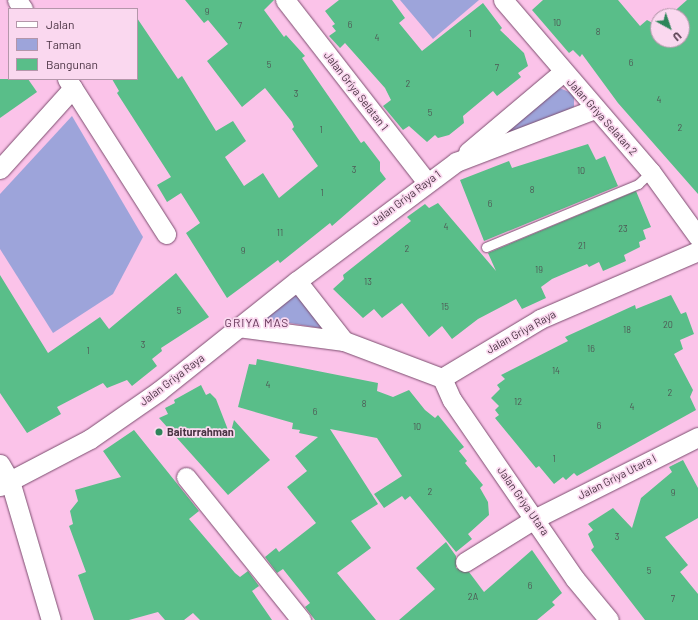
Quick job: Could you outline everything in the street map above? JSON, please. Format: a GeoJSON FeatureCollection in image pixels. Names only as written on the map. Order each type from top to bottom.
{"type":"FeatureCollection","features":[{"type":"Feature","properties":{"kind":"street","name":"Jalan Griya Selatan 1"},"geometry":{"type":"LineString","coordinates":[[285,0],[426,181]]}},
{"type":"Feature","properties":{"kind":"street","name":"Jalan Griya Selatan 2"},"geometry":{"type":"LineString","coordinates":[[502,0],[595,109],[652,172],[698,237]]}},
{"type":"Feature","properties":{"kind":"street"},"geometry":{"type":"LineString","coordinates":[[456,162],[563,72]]}},
{"type":"Feature","properties":{"kind":"street"},"geometry":{"type":"LineString","coordinates":[[0,168],[70,83],[166,234]]}},
{"type":"Feature","properties":{"kind":"street","name":"Jalan Griya Raya 1"},"geometry":{"type":"LineString","coordinates":[[238,327],[426,181],[456,162],[595,109]]}},
{"type":"Feature","properties":{"kind":"street","name":"Jalan Griya Raya"},"geometry":{"type":"LineString","coordinates":[[442,378],[540,319],[698,251]]}},
{"type":"Feature","properties":{"kind":"street"},"geometry":{"type":"LineString","coordinates":[[297,281],[344,341]]}},
{"type":"Feature","properties":{"kind":"street"},"geometry":{"type":"LineString","coordinates":[[238,327],[344,341],[442,378]]}},
{"type":"Feature","properties":{"kind":"street","name":"Jalan Griya Raya"},"geometry":{"type":"LineString","coordinates":[[5,483],[90,439],[158,391],[238,327]]}},
{"type":"Feature","properties":{"kind":"street","name":"Jalan Griya Utara"},"geometry":{"type":"LineString","coordinates":[[442,378],[452,400],[592,600],[609,620]]}},
{"type":"Feature","properties":{"kind":"street","name":"Jalan Griya Utara I"},"geometry":{"type":"LineString","coordinates":[[464,562],[536,518],[698,437]]}},
{"type":"Feature","properties":{"kind":"street"},"geometry":{"type":"LineString","coordinates":[[0,464],[51,620]]}},
{"type":"Feature","properties":{"kind":"street"},"geometry":{"type":"LineString","coordinates":[[186,477],[301,620]]}},
{"type":"Feature","properties":{"kind":"street"},"geometry":{"type":"LineString","coordinates":[[592,600],[592,620]]}},
{"type":"Feature","properties":{"kind":"lane"},"geometry":{"type":"LineString","coordinates":[[486,247],[638,184],[652,172]]}},
{"type":"Feature","properties":{"kind":"green space"},"geometry":{"type":"Polygon","coordinates":[[[400,0],[479,0],[433,39],[400,0]]]}},
{"type":"Feature","properties":{"kind":"green space"},"geometry":{"type":"Polygon","coordinates":[[[557,87],[574,94],[574,107],[499,140],[497,135],[557,87]]]}},
{"type":"Feature","properties":{"kind":"green space"},"geometry":{"type":"Polygon","coordinates":[[[72,116],[143,237],[113,294],[53,333],[0,249],[0,194],[72,116]]]}},
{"type":"Feature","properties":{"kind":"green space"},"geometry":{"type":"Polygon","coordinates":[[[297,294],[326,329],[265,319],[297,294]]]}},
{"type":"Feature","properties":{"kind":"building"},"geometry":{"type":"Polygon","coordinates":[[[185,0],[274,0],[264,10],[284,37],[286,35],[305,56],[302,58],[361,143],[364,141],[380,162],[380,171],[386,179],[332,226],[330,223],[280,263],[278,260],[227,298],[186,233],[200,223],[181,193],[167,202],[157,185],[171,177],[117,93],[119,91],[113,80],[138,80],[138,19],[178,79],[182,76],[216,131],[233,121],[246,141],[225,157],[244,186],[263,173],[279,198],[318,166],[292,129],[294,127],[292,122],[265,88],[242,107],[207,61],[228,44],[208,20],[204,23],[185,0]]]}},
{"type":"Feature","properties":{"kind":"building"},"geometry":{"type":"Polygon","coordinates":[[[339,0],[392,0],[405,18],[399,23],[422,51],[483,3],[502,28],[500,30],[524,53],[528,66],[518,73],[521,77],[497,96],[493,91],[463,116],[464,123],[449,135],[438,138],[435,135],[427,142],[409,126],[403,130],[383,106],[391,100],[385,88],[345,43],[340,48],[329,36],[336,31],[332,26],[335,24],[325,11],[339,0]]]}},
{"type":"Feature","properties":{"kind":"building"},"geometry":{"type":"Polygon","coordinates":[[[543,0],[618,0],[640,26],[647,20],[650,22],[650,48],[690,48],[690,8],[678,8],[687,0],[698,0],[698,194],[618,103],[582,54],[580,57],[573,50],[569,53],[532,10],[543,0]]]}},
{"type":"Feature","properties":{"kind":"building"},"geometry":{"type":"Polygon","coordinates":[[[0,79],[29,80],[37,92],[0,118],[0,79]]]}},
{"type":"Feature","properties":{"kind":"building"},"geometry":{"type":"Polygon","coordinates":[[[588,144],[596,160],[605,156],[618,186],[484,241],[460,180],[509,161],[512,168],[588,144]]]}},
{"type":"Feature","properties":{"kind":"building"},"geometry":{"type":"Polygon","coordinates":[[[636,191],[651,227],[643,230],[646,239],[639,242],[640,247],[624,255],[626,261],[603,271],[599,262],[589,267],[587,264],[552,279],[541,287],[546,298],[522,309],[516,299],[478,319],[452,339],[442,326],[429,337],[402,303],[382,318],[374,309],[363,318],[333,289],[344,279],[343,275],[411,221],[407,217],[425,204],[429,208],[438,203],[496,271],[488,253],[636,191]]]}},
{"type":"Feature","properties":{"kind":"building"},"geometry":{"type":"Polygon","coordinates":[[[176,273],[209,317],[161,348],[162,351],[152,359],[157,366],[132,386],[127,380],[107,388],[103,383],[57,407],[61,414],[27,433],[0,393],[0,275],[48,353],[100,317],[109,329],[176,273]]]}},
{"type":"Feature","properties":{"kind":"building"},"geometry":{"type":"Polygon","coordinates":[[[671,295],[681,314],[686,312],[694,334],[680,340],[683,349],[674,354],[693,390],[690,397],[696,410],[577,476],[574,473],[566,480],[563,477],[554,484],[539,466],[536,468],[495,418],[499,415],[495,410],[499,406],[491,398],[500,389],[497,385],[505,379],[501,375],[568,341],[565,337],[635,305],[636,309],[671,295]]]}},
{"type":"Feature","properties":{"kind":"building"},"geometry":{"type":"Polygon","coordinates":[[[257,359],[378,383],[377,391],[393,397],[409,390],[425,410],[435,418],[438,415],[464,447],[459,451],[467,461],[465,463],[483,485],[480,488],[488,502],[489,515],[468,534],[472,539],[456,552],[410,496],[405,500],[402,496],[384,508],[374,494],[402,476],[377,438],[330,429],[378,504],[351,521],[371,548],[337,573],[376,620],[315,620],[305,607],[310,603],[283,569],[277,573],[265,557],[276,548],[279,552],[316,523],[287,487],[307,471],[295,456],[318,437],[299,433],[300,430],[292,429],[293,423],[238,407],[249,364],[256,365],[257,359]]]}},
{"type":"Feature","properties":{"kind":"building"},"geometry":{"type":"Polygon","coordinates":[[[201,385],[206,395],[210,393],[216,399],[230,435],[234,420],[270,460],[228,495],[159,418],[168,414],[165,408],[175,403],[174,400],[201,385]]]}},
{"type":"Feature","properties":{"kind":"building"},"geometry":{"type":"Polygon","coordinates":[[[134,430],[199,511],[189,519],[235,573],[240,577],[248,571],[259,586],[252,591],[272,620],[200,620],[193,613],[184,620],[165,620],[158,612],[129,620],[94,620],[78,575],[86,572],[69,526],[73,524],[70,511],[78,501],[75,490],[121,477],[103,451],[134,430]]]}},
{"type":"Feature","properties":{"kind":"building"},"geometry":{"type":"Polygon","coordinates":[[[683,460],[698,488],[698,518],[665,537],[688,565],[680,572],[698,594],[698,620],[645,620],[591,550],[594,547],[588,534],[593,530],[588,524],[613,508],[632,528],[641,498],[672,472],[669,467],[683,460]]]}},
{"type":"Feature","properties":{"kind":"building"},"geometry":{"type":"Polygon","coordinates":[[[446,542],[456,556],[456,568],[469,572],[484,592],[532,550],[562,593],[552,602],[555,605],[537,620],[399,620],[435,589],[416,568],[446,542]]]}},
{"type":"Feature","properties":{"kind":"place","name":"Baiturrahman"},"geometry":{"type":"Point","coordinates":[159,432]}},
{"type":"Feature","properties":{"kind":"district","name":"GRIYA MAS"},"geometry":{"type":"Point","coordinates":[257,323]}}]}
